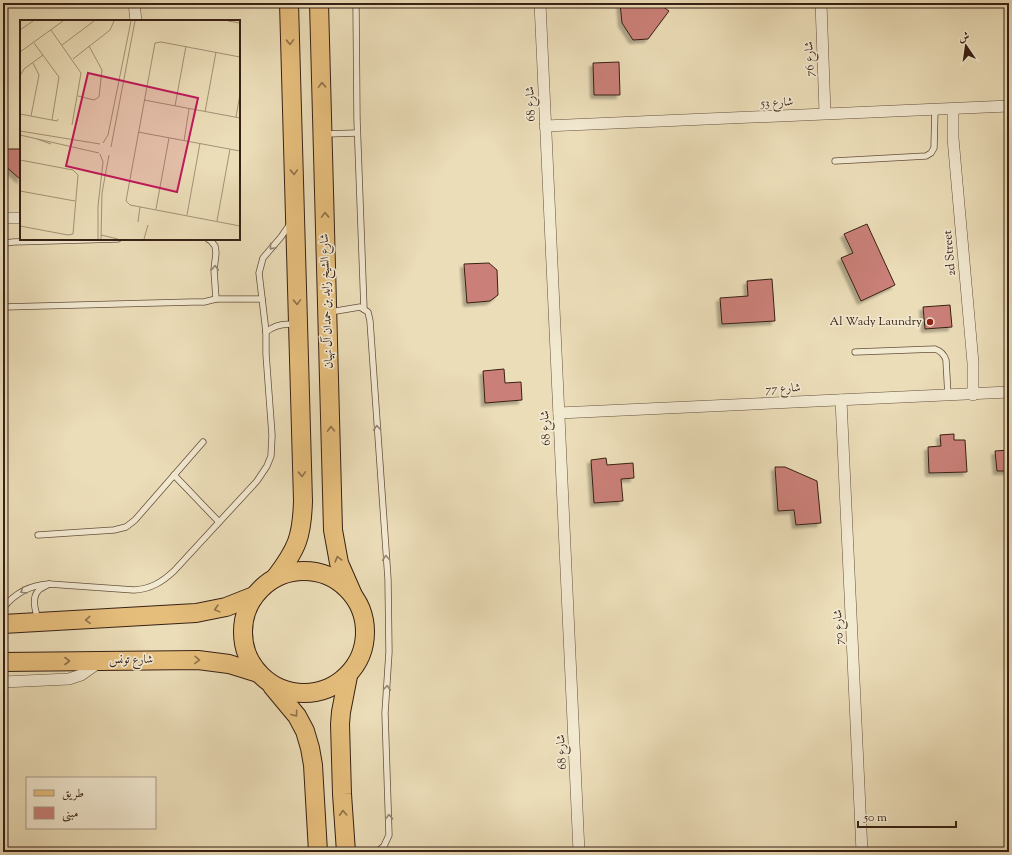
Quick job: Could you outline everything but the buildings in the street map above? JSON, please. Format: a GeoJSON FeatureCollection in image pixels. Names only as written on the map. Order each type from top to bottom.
{"type":"FeatureCollection","features":[{"type":"Feature","properties":{"kind":"main road"},"geometry":{"type":"LineString","coordinates":[[275,578],[297,545],[302,522],[303,501],[289,3]]}},
{"type":"Feature","properties":{"kind":"main road","name":"شارع الشيخ زايد بن حمدان آل نهيان"},"geometry":{"type":"LineString","coordinates":[[319,3],[334,536],[339,563],[353,595]]}},
{"type":"Feature","properties":{"kind":"main road"},"geometry":{"type":"LineString","coordinates":[[318,852],[313,765],[305,731],[297,716],[249,660],[243,644],[243,627],[246,611],[254,596],[275,578],[296,571],[317,572],[337,580],[353,595],[362,610],[366,627],[364,645],[358,661],[348,676],[340,712],[342,794],[346,852]]}},
{"type":"Feature","properties":{"kind":"main road"},"geometry":{"type":"LineString","coordinates":[[3,624],[196,614],[226,607],[254,596]]}},
{"type":"Feature","properties":{"kind":"main road","name":"شارع تونس"},"geometry":{"type":"LineString","coordinates":[[3,662],[198,660],[229,664],[264,678]]}},
{"type":"Feature","properties":{"kind":"main road"},"geometry":{"type":"LineString","coordinates":[[264,678],[290,692],[310,693],[330,688],[348,676]]}},
{"type":"Feature","properties":{"kind":"street"},"geometry":{"type":"LineString","coordinates":[[134,3],[136,20]]}},
{"type":"Feature","properties":{"kind":"street","name":"شارع 68"},"geometry":{"type":"LineString","coordinates":[[540,3],[579,852]]}},
{"type":"Feature","properties":{"kind":"street","name":"شارع 76"},"geometry":{"type":"LineString","coordinates":[[821,3],[826,113]]}},
{"type":"Feature","properties":{"kind":"street","name":"شارع 53"},"geometry":{"type":"LineString","coordinates":[[545,126],[1009,106]]}},
{"type":"Feature","properties":{"kind":"street","name":"2d Street"},"geometry":{"type":"LineString","coordinates":[[953,109],[953,138],[973,363],[973,395]]}},
{"type":"Feature","properties":{"kind":"street"},"geometry":{"type":"LineString","coordinates":[[3,218],[20,218]]}},
{"type":"Feature","properties":{"kind":"street","name":"شارع 77"},"geometry":{"type":"LineString","coordinates":[[559,413],[973,395],[1009,392]]}},
{"type":"Feature","properties":{"kind":"street","name":"شارع 70"},"geometry":{"type":"LineString","coordinates":[[841,400],[862,852]]}},
{"type":"Feature","properties":{"kind":"street"},"geometry":{"type":"LineString","coordinates":[[3,682],[69,680],[81,675],[102,660]]}},
{"type":"Feature","properties":{"kind":"lane"},"geometry":{"type":"LineString","coordinates":[[356,3],[357,133],[364,309]]}},
{"type":"Feature","properties":{"kind":"lane"},"geometry":{"type":"LineString","coordinates":[[835,161],[926,156],[931,153],[934,148],[935,108]]}},
{"type":"Feature","properties":{"kind":"lane"},"geometry":{"type":"LineString","coordinates":[[323,134],[357,133]]}},
{"type":"Feature","properties":{"kind":"lane"},"geometry":{"type":"LineString","coordinates":[[3,608],[21,591],[35,585],[49,584],[145,590],[163,581],[256,481],[267,466],[271,456],[272,435],[266,354],[266,332],[259,273],[262,258],[281,237],[295,216]]}},
{"type":"Feature","properties":{"kind":"lane"},"geometry":{"type":"LineString","coordinates":[[3,244],[13,242],[83,240]]}},
{"type":"Feature","properties":{"kind":"lane"},"geometry":{"type":"LineString","coordinates":[[210,240],[215,246],[216,253],[214,270],[216,299]]}},
{"type":"Feature","properties":{"kind":"lane"},"geometry":{"type":"LineString","coordinates":[[3,307],[198,302],[216,299],[262,299]]}},
{"type":"Feature","properties":{"kind":"lane"},"geometry":{"type":"LineString","coordinates":[[328,313],[356,308],[364,309],[368,312],[370,320],[388,580],[389,652],[385,713],[389,836],[384,846],[377,852]]}},
{"type":"Feature","properties":{"kind":"lane"},"geometry":{"type":"LineString","coordinates":[[266,332],[271,327],[279,325],[288,324],[298,326]]}},
{"type":"Feature","properties":{"kind":"lane"},"geometry":{"type":"LineString","coordinates":[[856,352],[934,349],[940,351],[946,360],[948,396]]}},
{"type":"Feature","properties":{"kind":"lane"},"geometry":{"type":"LineString","coordinates":[[38,535],[114,530],[126,526],[135,520],[203,442]]}},
{"type":"Feature","properties":{"kind":"lane"},"geometry":{"type":"LineString","coordinates":[[174,476],[219,522]]}},
{"type":"Feature","properties":{"kind":"lane"},"geometry":{"type":"LineString","coordinates":[[38,622],[34,604],[35,597],[38,592],[49,584]]}},
{"type":"Feature","properties":{"kind":"place","name":"Al Wady Laundry"},"geometry":{"type":"Point","coordinates":[930,322]}}]}
